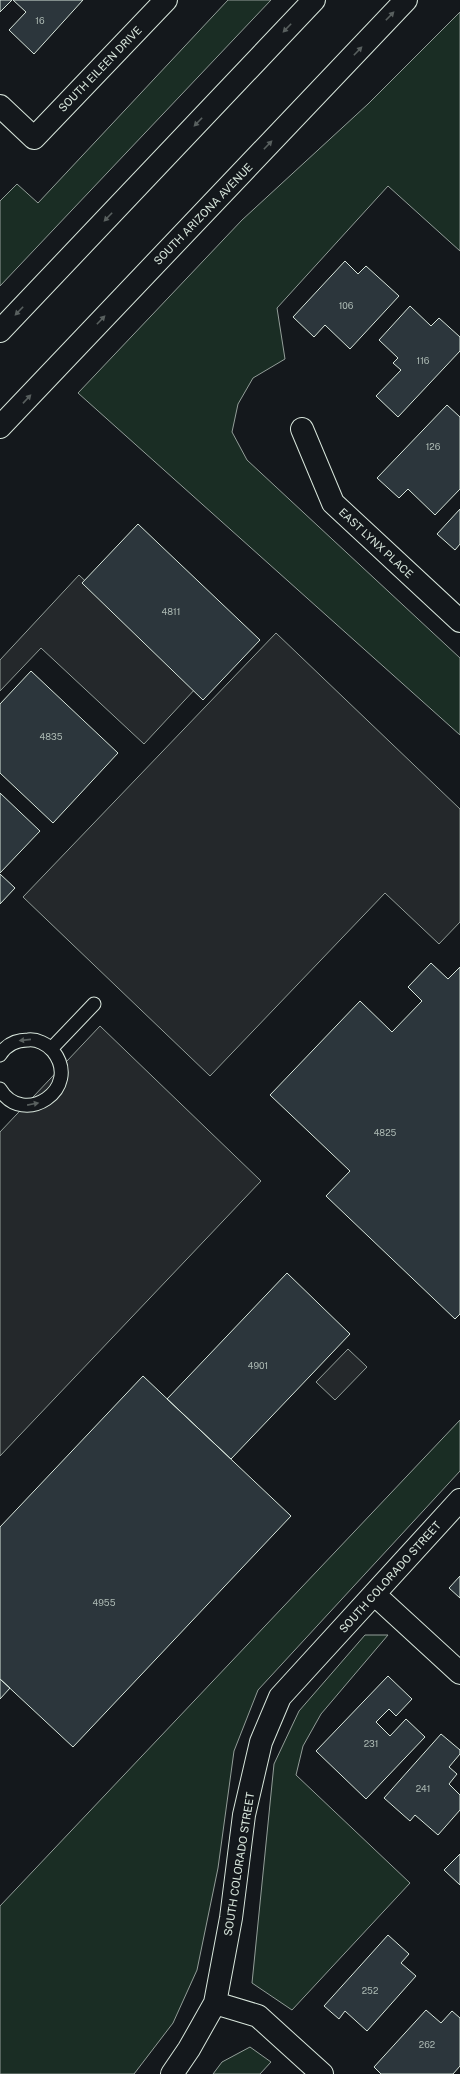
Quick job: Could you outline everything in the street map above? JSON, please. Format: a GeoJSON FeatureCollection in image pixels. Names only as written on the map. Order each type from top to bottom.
{"type":"FeatureCollection","features":[{"type":"Feature","properties":{"kind":"street","name":"SOUTH EILEEN DRIVE"},"geometry":{"type":"LineString","coordinates":[[0,106],[34,138],[166,0]]}},
{"type":"Feature","properties":{"kind":"street"},"geometry":{"type":"LineString","coordinates":[[0,330],[314,0]]}},
{"type":"Feature","properties":{"kind":"street","name":"SOUTH ARIZONA AVENUE"},"geometry":{"type":"LineString","coordinates":[[0,427],[406,0]]}},
{"type":"Feature","properties":{"kind":"street","name":"EAST LYNX PLACE"},"geometry":{"type":"LineString","coordinates":[[302,429],[333,503],[460,621]]}},
{"type":"Feature","properties":{"kind":"street","name":"SOUTH COLORADO STREET"},"geometry":{"type":"LineString","coordinates":[[172,2074],[189,2049],[214,2003],[231,1918],[244,1815],[261,1742],[280,1697],[460,1500]]}},
{"type":"Feature","properties":{"kind":"street"},"geometry":{"type":"LineString","coordinates":[[374,1594],[460,1673]]}},
{"type":"Feature","properties":{"kind":"street"},"geometry":{"type":"LineString","coordinates":[[214,2003],[258,2016],[322,2074]]}},
{"type":"Feature","properties":{"kind":"lane"},"geometry":{"type":"LineString","coordinates":[[51,1049],[94,1004]]}},
{"type":"Feature","properties":{"kind":"lane"},"geometry":{"type":"LineString","coordinates":[[0,1055],[11,1044],[21,1040],[32,1040],[42,1043],[51,1049],[60,1063],[61,1079],[58,1087],[46,1100],[28,1105],[18,1104],[9,1099],[0,1089]]}},
{"type":"Feature","properties":{"kind":"green space"},"geometry":{"type":"Polygon","coordinates":[[[228,0],[271,0],[0,286],[0,201],[17,184],[38,203],[228,0]]]}},
{"type":"Feature","properties":{"kind":"green space"},"geometry":{"type":"Polygon","coordinates":[[[460,12],[460,251],[388,186],[277,308],[285,359],[253,378],[238,404],[232,432],[247,460],[460,658],[460,735],[78,393],[242,220],[368,104],[460,12]]]}},
{"type":"Feature","properties":{"kind":"green space"},"geometry":{"type":"Polygon","coordinates":[[[460,1420],[460,1471],[258,1690],[234,1751],[218,1868],[197,1970],[173,2023],[134,2074],[0,2074],[0,1906],[460,1420]]]}},
{"type":"Feature","properties":{"kind":"green space"},"geometry":{"type":"Polygon","coordinates":[[[365,1635],[388,1635],[321,1714],[303,1746],[296,1775],[410,1883],[292,2010],[252,1983],[274,1764],[299,1711],[365,1635]]]}},
{"type":"Feature","properties":{"kind":"green space"},"geometry":{"type":"Polygon","coordinates":[[[250,2047],[271,2062],[260,2074],[213,2074],[222,2062],[250,2047]]]}},
{"type":"Feature","properties":{"kind":"shaded area"},"geometry":{"type":"Polygon","coordinates":[[[79,575],[197,687],[144,744],[41,648],[0,691],[0,660],[79,575]]]}},
{"type":"Feature","properties":{"kind":"shaded area"},"geometry":{"type":"Polygon","coordinates":[[[276,633],[460,809],[460,922],[439,944],[385,893],[210,1076],[23,897],[276,633]]]}},
{"type":"Feature","properties":{"kind":"shaded area"},"geometry":{"type":"Polygon","coordinates":[[[100,1026],[261,1181],[0,1456],[0,1132],[100,1026]]]}},
{"type":"Feature","properties":{"kind":"shaded area"},"geometry":{"type":"Polygon","coordinates":[[[348,1349],[367,1367],[335,1400],[316,1382],[348,1349]]]}},
{"type":"Feature","properties":{"kind":"building"},"geometry":{"type":"Polygon","coordinates":[[[0,0],[12,0],[0,12],[0,0]]]}},
{"type":"Feature","properties":{"kind":"building"},"geometry":{"type":"Polygon","coordinates":[[[13,0],[83,0],[34,54],[9,30],[26,12],[13,0]]]}},
{"type":"Feature","properties":{"kind":"building"},"geometry":{"type":"Polygon","coordinates":[[[345,261],[358,274],[366,266],[399,296],[350,349],[325,325],[314,337],[293,317],[345,261]]]}},
{"type":"Feature","properties":{"kind":"building"},"geometry":{"type":"Polygon","coordinates":[[[410,306],[431,326],[439,318],[460,337],[460,351],[398,417],[376,396],[401,370],[393,363],[398,358],[379,340],[410,306]]]}},
{"type":"Feature","properties":{"kind":"building"},"geometry":{"type":"Polygon","coordinates":[[[447,405],[460,417],[460,489],[435,515],[408,489],[399,498],[377,478],[447,405]]]}},
{"type":"Feature","properties":{"kind":"building"},"geometry":{"type":"Polygon","coordinates":[[[460,509],[460,544],[455,550],[437,534],[460,509]]]}},
{"type":"Feature","properties":{"kind":"building"},"geometry":{"type":"Polygon","coordinates":[[[138,524],[260,640],[203,700],[82,583],[138,524]]]}},
{"type":"Feature","properties":{"kind":"building"},"geometry":{"type":"Polygon","coordinates":[[[31,671],[118,753],[53,823],[0,773],[0,704],[31,671]]]}},
{"type":"Feature","properties":{"kind":"building"},"geometry":{"type":"Polygon","coordinates":[[[0,793],[40,831],[0,873],[0,793]]]}},
{"type":"Feature","properties":{"kind":"building"},"geometry":{"type":"Polygon","coordinates":[[[0,874],[15,888],[0,904],[0,874]]]}},
{"type":"Feature","properties":{"kind":"building"},"geometry":{"type":"Polygon","coordinates":[[[431,963],[448,979],[460,967],[460,1314],[455,1319],[326,1196],[350,1171],[270,1095],[360,1001],[392,1032],[422,1001],[408,987],[431,963]]]}},
{"type":"Feature","properties":{"kind":"building"},"geometry":{"type":"Polygon","coordinates":[[[287,1273],[350,1334],[231,1459],[167,1399],[287,1273]]]}},
{"type":"Feature","properties":{"kind":"building"},"geometry":{"type":"Polygon","coordinates":[[[143,1376],[291,1516],[73,1747],[0,1679],[0,1527],[143,1376]]]}},
{"type":"Feature","properties":{"kind":"building"},"geometry":{"type":"Polygon","coordinates":[[[460,1576],[460,1598],[449,1588],[460,1576]]]}},
{"type":"Feature","properties":{"kind":"building"},"geometry":{"type":"Polygon","coordinates":[[[388,1676],[412,1699],[396,1716],[389,1709],[376,1722],[390,1736],[406,1719],[425,1737],[366,1799],[316,1751],[388,1676]]]}},
{"type":"Feature","properties":{"kind":"building"},"geometry":{"type":"Polygon","coordinates":[[[0,1679],[10,1688],[0,1699],[0,1679]]]}},
{"type":"Feature","properties":{"kind":"building"},"geometry":{"type":"Polygon","coordinates":[[[441,1734],[460,1750],[460,1754],[449,1767],[457,1774],[449,1784],[460,1795],[460,1810],[438,1835],[415,1815],[410,1821],[384,1798],[441,1734]]]}},
{"type":"Feature","properties":{"kind":"building"},"geometry":{"type":"Polygon","coordinates":[[[460,1854],[460,1885],[444,1870],[460,1854]]]}},
{"type":"Feature","properties":{"kind":"building"},"geometry":{"type":"Polygon","coordinates":[[[388,1935],[409,1954],[401,1963],[416,1976],[367,2031],[345,2011],[339,2019],[324,2006],[388,1935]]]}},
{"type":"Feature","properties":{"kind":"building"},"geometry":{"type":"Polygon","coordinates":[[[426,2010],[441,2023],[452,2011],[460,2018],[460,2066],[453,2074],[381,2074],[374,2067],[426,2010]]]}}]}
